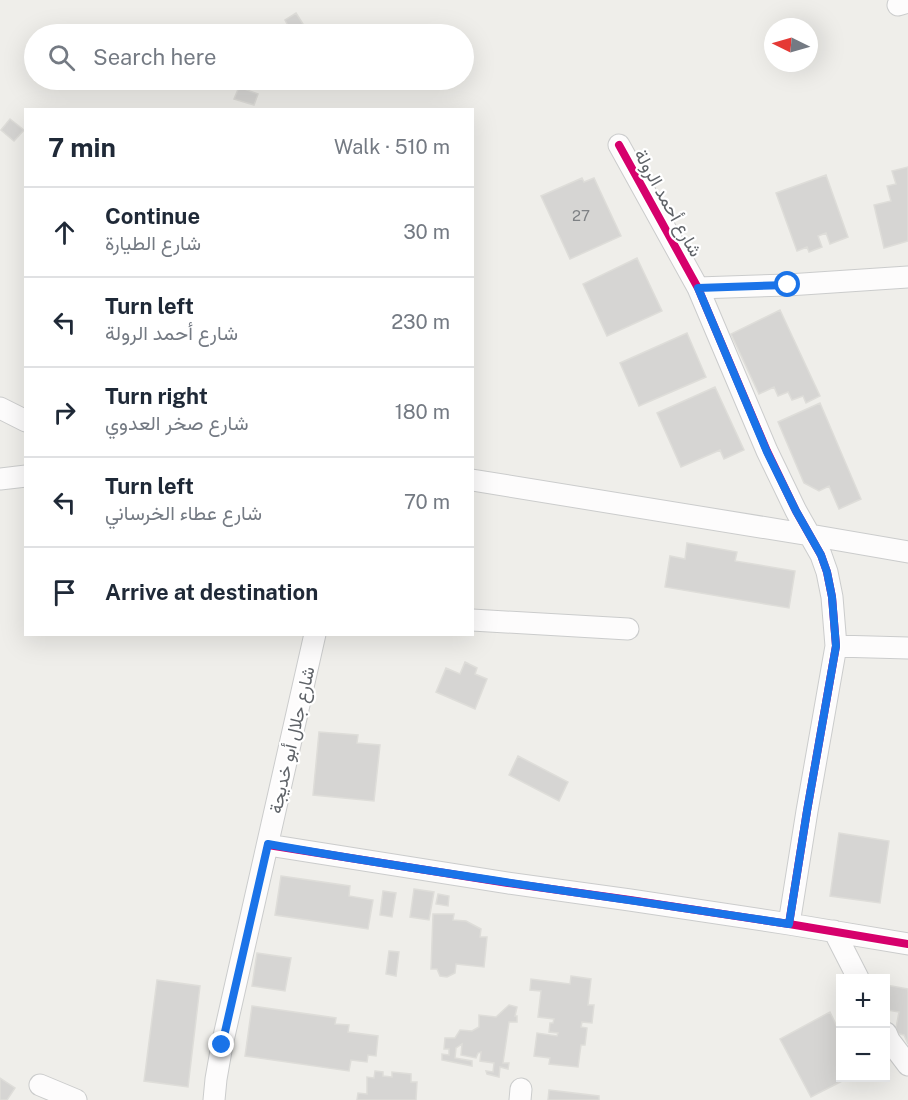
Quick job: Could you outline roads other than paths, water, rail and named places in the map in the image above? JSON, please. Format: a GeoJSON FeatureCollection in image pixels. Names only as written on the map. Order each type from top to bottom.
{"type":"FeatureCollection","features":[{"type":"Feature","properties":{"kind":"street","name":"شارع أحمد الرولة"},"geometry":{"type":"LineString","coordinates":[[619,145],[698,288],[767,452],[821,555],[827,572],[832,597],[836,646],[789,924]]}},
{"type":"Feature","properties":{"kind":"street"},"geometry":{"type":"LineString","coordinates":[[698,288],[907,280]]}},
{"type":"Feature","properties":{"kind":"street"},"geometry":{"type":"LineString","coordinates":[[0,407],[24,411]]}},
{"type":"Feature","properties":{"kind":"street"},"geometry":{"type":"LineString","coordinates":[[0,407],[24,420]]}},
{"type":"Feature","properties":{"kind":"street"},"geometry":{"type":"LineString","coordinates":[[0,479],[24,476]]}},
{"type":"Feature","properties":{"kind":"street"},"geometry":{"type":"LineString","coordinates":[[474,480],[908,552]]}},
{"type":"Feature","properties":{"kind":"street"},"geometry":{"type":"LineString","coordinates":[[474,620],[628,629]]}},
{"type":"Feature","properties":{"kind":"street","name":"شارع جلال أبو خديجة"},"geometry":{"type":"LineString","coordinates":[[214,1100],[222,1045],[315,636]]}},
{"type":"Feature","properties":{"kind":"street"},"geometry":{"type":"LineString","coordinates":[[836,646],[908,648]]}},
{"type":"Feature","properties":{"kind":"street"},"geometry":{"type":"LineString","coordinates":[[268,844],[355,860],[789,924],[908,944]]}},
{"type":"Feature","properties":{"kind":"street"},"geometry":{"type":"LineString","coordinates":[[834,931],[856,974]]}},
{"type":"Feature","properties":{"kind":"street"},"geometry":{"type":"LineString","coordinates":[[890,1041],[908,1065]]}},
{"type":"Feature","properties":{"kind":"street"},"geometry":{"type":"LineString","coordinates":[[40,1085],[76,1100]]}}]}
